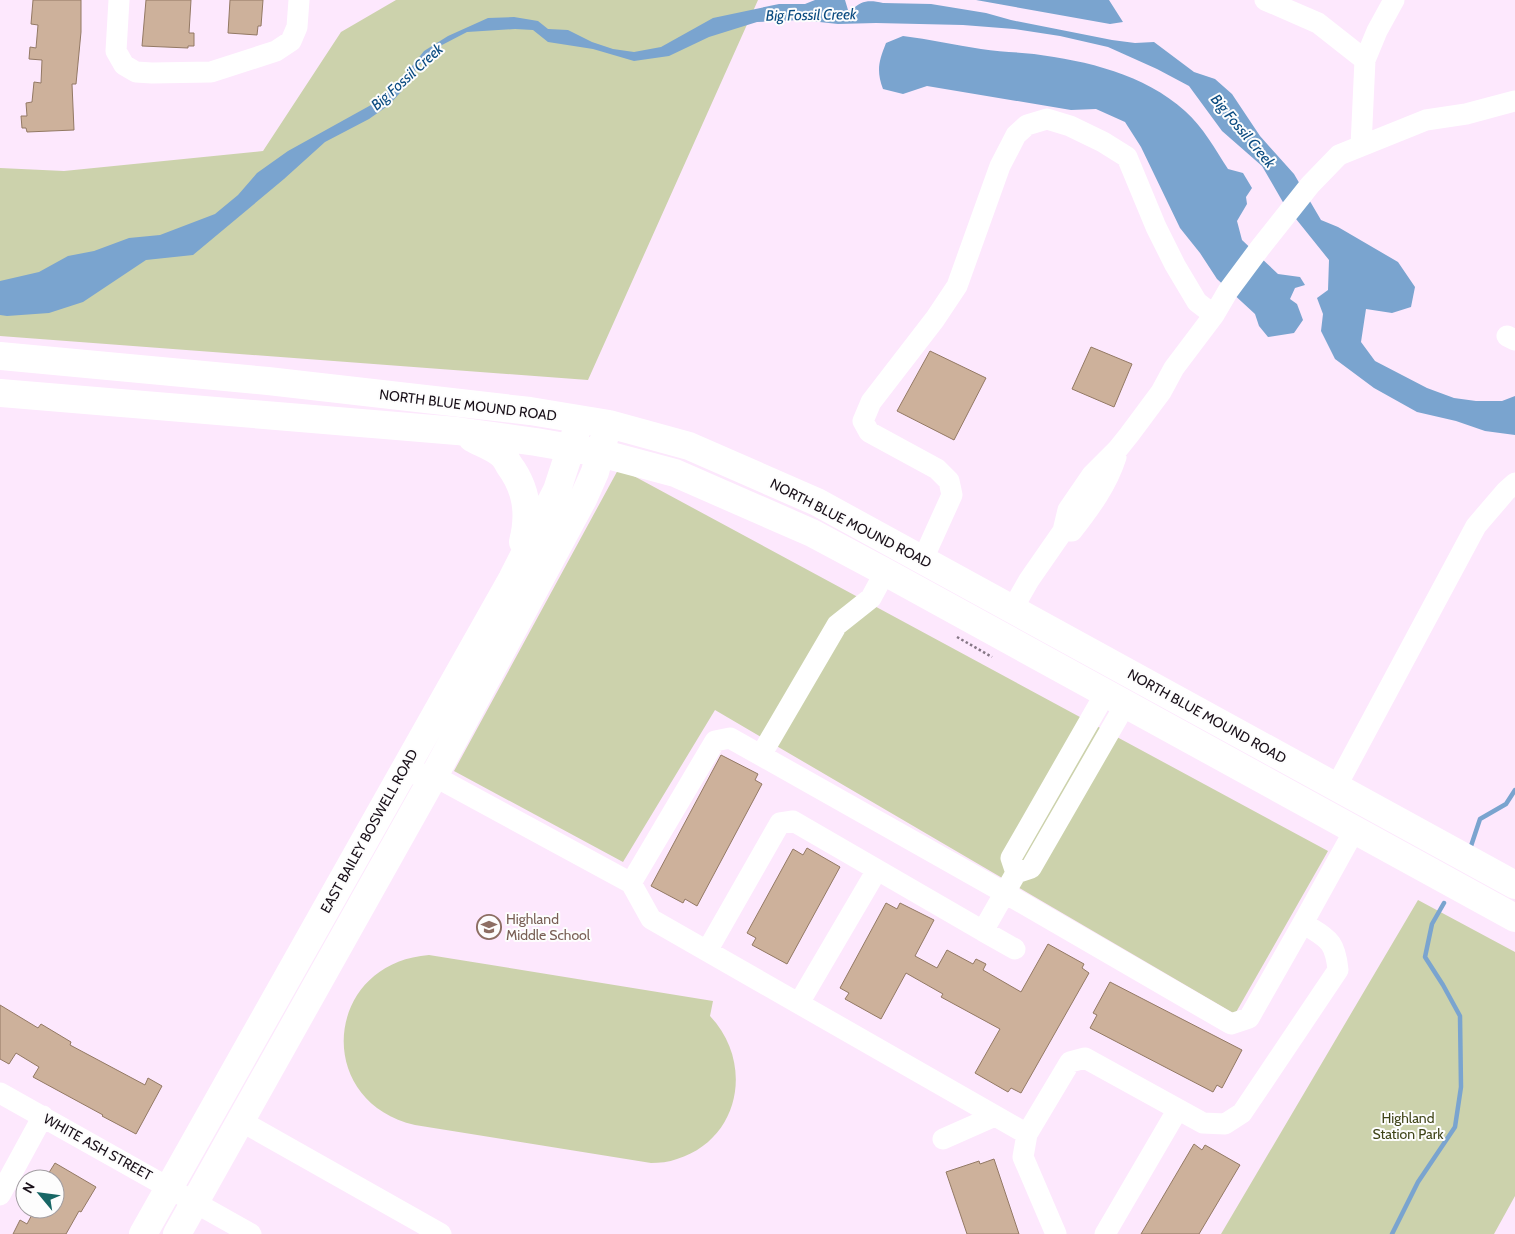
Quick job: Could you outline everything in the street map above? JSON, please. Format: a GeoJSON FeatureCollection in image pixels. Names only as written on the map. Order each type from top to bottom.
{"type":"FeatureCollection","features":[{"type":"Feature","properties":{"kind":"main road","name":"NORTH BLUE MOUND ROAD"},"geometry":{"type":"LineString","coordinates":[[0,356],[268,381],[530,411],[609,424],[689,446],[734,464],[817,502],[1510,882]]}},
{"type":"Feature","properties":{"kind":"main road","name":"NORTH BLUE MOUND ROAD"},"geometry":{"type":"LineString","coordinates":[[0,393],[457,431],[572,447],[675,473],[812,533],[1515,918]]}},
{"type":"Feature","properties":{"kind":"main road","name":"EAST BAILEY BOSWELL ROAD"},"geometry":{"type":"LineString","coordinates":[[143,1234],[512,579],[557,490],[579,420]]}},
{"type":"Feature","properties":{"kind":"main road"},"geometry":{"type":"LineString","coordinates":[[177,1234],[434,776],[583,499],[594,472],[609,424]]}},
{"type":"Feature","properties":{"kind":"main road","name":"NORTH BLUE MOUND ROAD"},"geometry":{"type":"LineString","coordinates":[[457,431],[501,453],[523,487],[527,506],[527,526],[512,579]]}},
{"type":"Feature","properties":{"kind":"main road"},"geometry":{"type":"LineString","coordinates":[[1115,699],[1111,685],[1124,686],[1230,743],[1267,749]]}},
{"type":"Feature","properties":{"kind":"main road"},"geometry":{"type":"LineString","coordinates":[[293,1029],[302,988],[334,928],[334,920],[323,913]]}},
{"type":"Feature","properties":{"kind":"main road"},"geometry":{"type":"LineString","coordinates":[[241,1120],[231,1110],[232,1099],[263,1040],[264,1018]]}},
{"type":"Feature","properties":{"kind":"street"},"geometry":{"type":"LineString","coordinates":[[119,0],[116,52],[124,65],[136,72],[211,72],[276,51],[291,41],[297,27],[299,0]]}},
{"type":"Feature","properties":{"kind":"street"},"geometry":{"type":"LineString","coordinates":[[1265,0],[1318,23],[1365,60]]}},
{"type":"Feature","properties":{"kind":"street"},"geometry":{"type":"LineString","coordinates":[[1361,146],[1365,60],[1377,31],[1394,0]]}},
{"type":"Feature","properties":{"kind":"street"},"geometry":{"type":"LineString","coordinates":[[1013,608],[1029,580],[1063,531],[1072,531],[1088,510],[1111,474],[1120,448],[1161,392],[1174,368],[1214,315],[1228,291],[1310,185],[1338,155],[1426,120],[1466,114],[1515,101]]}},
{"type":"Feature","properties":{"kind":"street"},"geometry":{"type":"LineString","coordinates":[[922,559],[952,495],[949,481],[937,469],[869,432],[864,421],[871,402],[935,319],[957,286],[1000,166],[1016,135],[1027,125],[1047,119],[1070,126],[1103,142],[1127,157],[1156,227],[1175,266],[1197,302],[1214,315]]}},
{"type":"Feature","properties":{"kind":"street"},"geometry":{"type":"LineString","coordinates":[[1336,787],[1476,526],[1515,483]]}},
{"type":"Feature","properties":{"kind":"street"},"geometry":{"type":"LineString","coordinates":[[761,755],[837,625],[871,598],[885,572]]}},
{"type":"Feature","properties":{"kind":"street"},"geometry":{"type":"LineString","coordinates":[[983,931],[1016,873],[1011,858],[1115,699]]}},
{"type":"Feature","properties":{"kind":"street"},"geometry":{"type":"LineString","coordinates":[[631,883],[715,741],[730,738],[1005,893],[1230,1024],[1249,1018],[1304,924],[1354,831]]}},
{"type":"Feature","properties":{"kind":"street"},"geometry":{"type":"LineString","coordinates":[[400,776],[418,773],[434,776],[631,883],[651,919],[1027,1134]]}},
{"type":"Feature","properties":{"kind":"street"},"geometry":{"type":"LineString","coordinates":[[707,950],[780,823],[793,821],[1016,949]]}},
{"type":"Feature","properties":{"kind":"street"},"geometry":{"type":"LineString","coordinates":[[799,1003],[876,870]]}},
{"type":"Feature","properties":{"kind":"street"},"geometry":{"type":"LineString","coordinates":[[1056,1234],[1022,1157],[1027,1134],[1070,1062],[1085,1058],[1203,1123],[1225,1124],[1242,1113],[1338,970],[1336,952],[1328,940],[1304,924]]}},
{"type":"Feature","properties":{"kind":"street","name":"WHITE ASH STREET"},"geometry":{"type":"LineString","coordinates":[[0,1093],[251,1234]]}},
{"type":"Feature","properties":{"kind":"street"},"geometry":{"type":"LineString","coordinates":[[1105,1234],[1178,1109]]}},
{"type":"Feature","properties":{"kind":"street"},"geometry":{"type":"LineString","coordinates":[[0,1195],[43,1116]]}},
{"type":"Feature","properties":{"kind":"street"},"geometry":{"type":"LineString","coordinates":[[943,1139],[995,1116]]}},
{"type":"Feature","properties":{"kind":"street"},"geometry":{"type":"LineString","coordinates":[[241,1120],[441,1234]]}},
{"type":"Feature","properties":{"kind":"green space"},"geometry":{"type":"Polygon","coordinates":[[[396,0],[758,0],[588,380],[0,336],[0,168],[64,171],[263,151],[341,32],[396,0]]]}},
{"type":"Feature","properties":{"kind":"green space"},"geometry":{"type":"Polygon","coordinates":[[[619,468],[1328,851],[1235,1014],[715,710],[623,862],[454,771],[619,468]]]}},
{"type":"Feature","properties":{"kind":"green space","name":"Highland Station Park"},"geometry":{"type":"Polygon","coordinates":[[[1418,900],[1515,952],[1515,1196],[1494,1234],[1221,1234],[1418,900]]]}},
{"type":"Feature","properties":{"kind":"green space"},"geometry":{"type":"Polygon","coordinates":[[[429,955],[713,1001],[710,1016],[724,1035],[732,1055],[736,1076],[734,1097],[727,1117],[715,1135],[699,1149],[674,1160],[651,1163],[415,1125],[382,1111],[359,1089],[346,1063],[344,1034],[351,1006],[368,982],[394,964],[429,955]]]}},
{"type":"Feature","properties":{"kind":"water","name":"Big Fossil Creek"},"geometry":{"type":"Polygon","coordinates":[[[815,0],[845,0],[848,10],[852,10],[862,3],[870,1],[931,4],[986,13],[1011,20],[1112,40],[1135,43],[1154,42],[1194,72],[1215,79],[1232,94],[1260,136],[1294,174],[1321,220],[1338,227],[1398,262],[1415,287],[1411,307],[1392,313],[1366,309],[1361,342],[1375,361],[1427,388],[1454,398],[1476,401],[1502,401],[1515,396],[1515,435],[1485,431],[1456,421],[1417,412],[1374,388],[1335,359],[1321,331],[1323,314],[1317,298],[1328,290],[1329,260],[1284,204],[1262,166],[1222,131],[1189,86],[1108,47],[1060,36],[1014,29],[963,25],[838,24],[801,20],[757,22],[709,37],[669,56],[634,61],[593,49],[548,42],[533,30],[515,29],[467,32],[442,45],[418,66],[409,83],[389,105],[369,119],[325,142],[193,255],[146,260],[83,302],[49,313],[0,315],[0,281],[39,272],[68,256],[94,251],[129,238],[160,235],[215,214],[238,195],[257,173],[288,151],[371,105],[405,75],[424,51],[448,36],[488,18],[514,17],[538,21],[548,29],[568,30],[592,42],[613,49],[634,52],[661,47],[713,18],[779,4],[805,4],[815,0]]]}},
{"type":"Feature","properties":{"kind":"water"},"geometry":{"type":"Polygon","coordinates":[[[976,0],[1109,0],[1123,22],[1110,24],[976,0]]]}},
{"type":"Feature","properties":{"kind":"water"},"geometry":{"type":"Polygon","coordinates":[[[903,36],[988,50],[1034,54],[1094,65],[1152,87],[1169,98],[1197,124],[1228,169],[1243,173],[1252,188],[1246,197],[1247,204],[1237,221],[1242,240],[1278,274],[1300,277],[1305,285],[1295,288],[1290,299],[1297,304],[1303,320],[1294,333],[1268,337],[1259,326],[1255,314],[1217,279],[1200,253],[1180,228],[1141,147],[1125,122],[1096,109],[1071,110],[927,86],[903,94],[883,89],[879,71],[880,60],[886,43],[903,36]]]}},
{"type":"Feature","properties":{"kind":"building"},"geometry":{"type":"Polygon","coordinates":[[[33,0],[81,0],[81,32],[76,84],[72,84],[74,130],[27,132],[26,128],[22,128],[21,116],[27,116],[26,103],[32,102],[34,82],[41,83],[42,60],[29,59],[30,47],[36,48],[38,25],[31,24],[33,0]]]}},
{"type":"Feature","properties":{"kind":"building"},"geometry":{"type":"Polygon","coordinates":[[[146,0],[191,0],[189,33],[194,33],[194,46],[188,46],[188,48],[142,46],[146,0]]]}},
{"type":"Feature","properties":{"kind":"building"},"geometry":{"type":"Polygon","coordinates":[[[230,0],[263,0],[261,26],[258,26],[257,35],[228,33],[230,0]]]}},
{"type":"Feature","properties":{"kind":"building"},"geometry":{"type":"Polygon","coordinates":[[[1091,347],[1132,364],[1114,407],[1072,389],[1091,347]]]}},
{"type":"Feature","properties":{"kind":"building"},"geometry":{"type":"Polygon","coordinates":[[[930,351],[986,378],[954,440],[897,411],[930,351]]]}},
{"type":"Feature","properties":{"kind":"building"},"geometry":{"type":"Polygon","coordinates":[[[721,755],[758,774],[755,780],[762,784],[697,906],[685,899],[683,903],[651,886],[721,755]]]}},
{"type":"Feature","properties":{"kind":"building"},"geometry":{"type":"Polygon","coordinates":[[[807,848],[840,867],[787,964],[752,945],[756,938],[747,933],[793,849],[803,855],[807,848]]]}},
{"type":"Feature","properties":{"kind":"building"},"geometry":{"type":"Polygon","coordinates":[[[886,903],[897,909],[900,903],[934,920],[915,956],[937,968],[947,950],[973,964],[976,959],[986,964],[983,970],[1021,992],[1048,944],[1084,964],[1082,968],[1089,973],[1021,1093],[1011,1088],[1008,1092],[975,1073],[1000,1029],[941,997],[943,994],[906,973],[881,1019],[845,999],[849,993],[840,988],[886,903]]]}},
{"type":"Feature","properties":{"kind":"building"},"geometry":{"type":"Polygon","coordinates":[[[1110,982],[1242,1050],[1222,1088],[1217,1085],[1213,1092],[1090,1028],[1097,1015],[1093,1013],[1110,982]]]}},
{"type":"Feature","properties":{"kind":"building"},"geometry":{"type":"Polygon","coordinates":[[[0,1005],[38,1028],[41,1024],[71,1042],[70,1045],[145,1085],[148,1078],[162,1086],[136,1134],[33,1077],[39,1067],[16,1053],[9,1064],[0,1059],[0,1005]]]}},
{"type":"Feature","properties":{"kind":"building"},"geometry":{"type":"Polygon","coordinates":[[[1194,1144],[1202,1150],[1205,1145],[1240,1165],[1199,1234],[1141,1234],[1194,1144]]]}},
{"type":"Feature","properties":{"kind":"building"},"geometry":{"type":"Polygon","coordinates":[[[994,1159],[1019,1234],[967,1234],[946,1172],[979,1161],[980,1164],[994,1159]]]}},
{"type":"Feature","properties":{"kind":"building"},"geometry":{"type":"Polygon","coordinates":[[[55,1163],[96,1187],[66,1234],[13,1234],[20,1220],[27,1224],[30,1219],[65,1219],[65,1169],[51,1169],[55,1163]]]}},
{"type":"Feature","properties":{"kind":"waterway"},"geometry":{"type":"LineString","coordinates":[[1470,849],[1480,819],[1506,804],[1515,790]]}},
{"type":"Feature","properties":{"kind":"waterway"},"geometry":{"type":"LineString","coordinates":[[1392,1234],[1418,1182],[1455,1127],[1461,1087],[1460,1016],[1425,957],[1432,924],[1444,903]]}},
{"type":"Feature","properties":{"kind":"place","name":"Highland Middle School"},"geometry":{"type":"Point","coordinates":[489,927]}}]}
